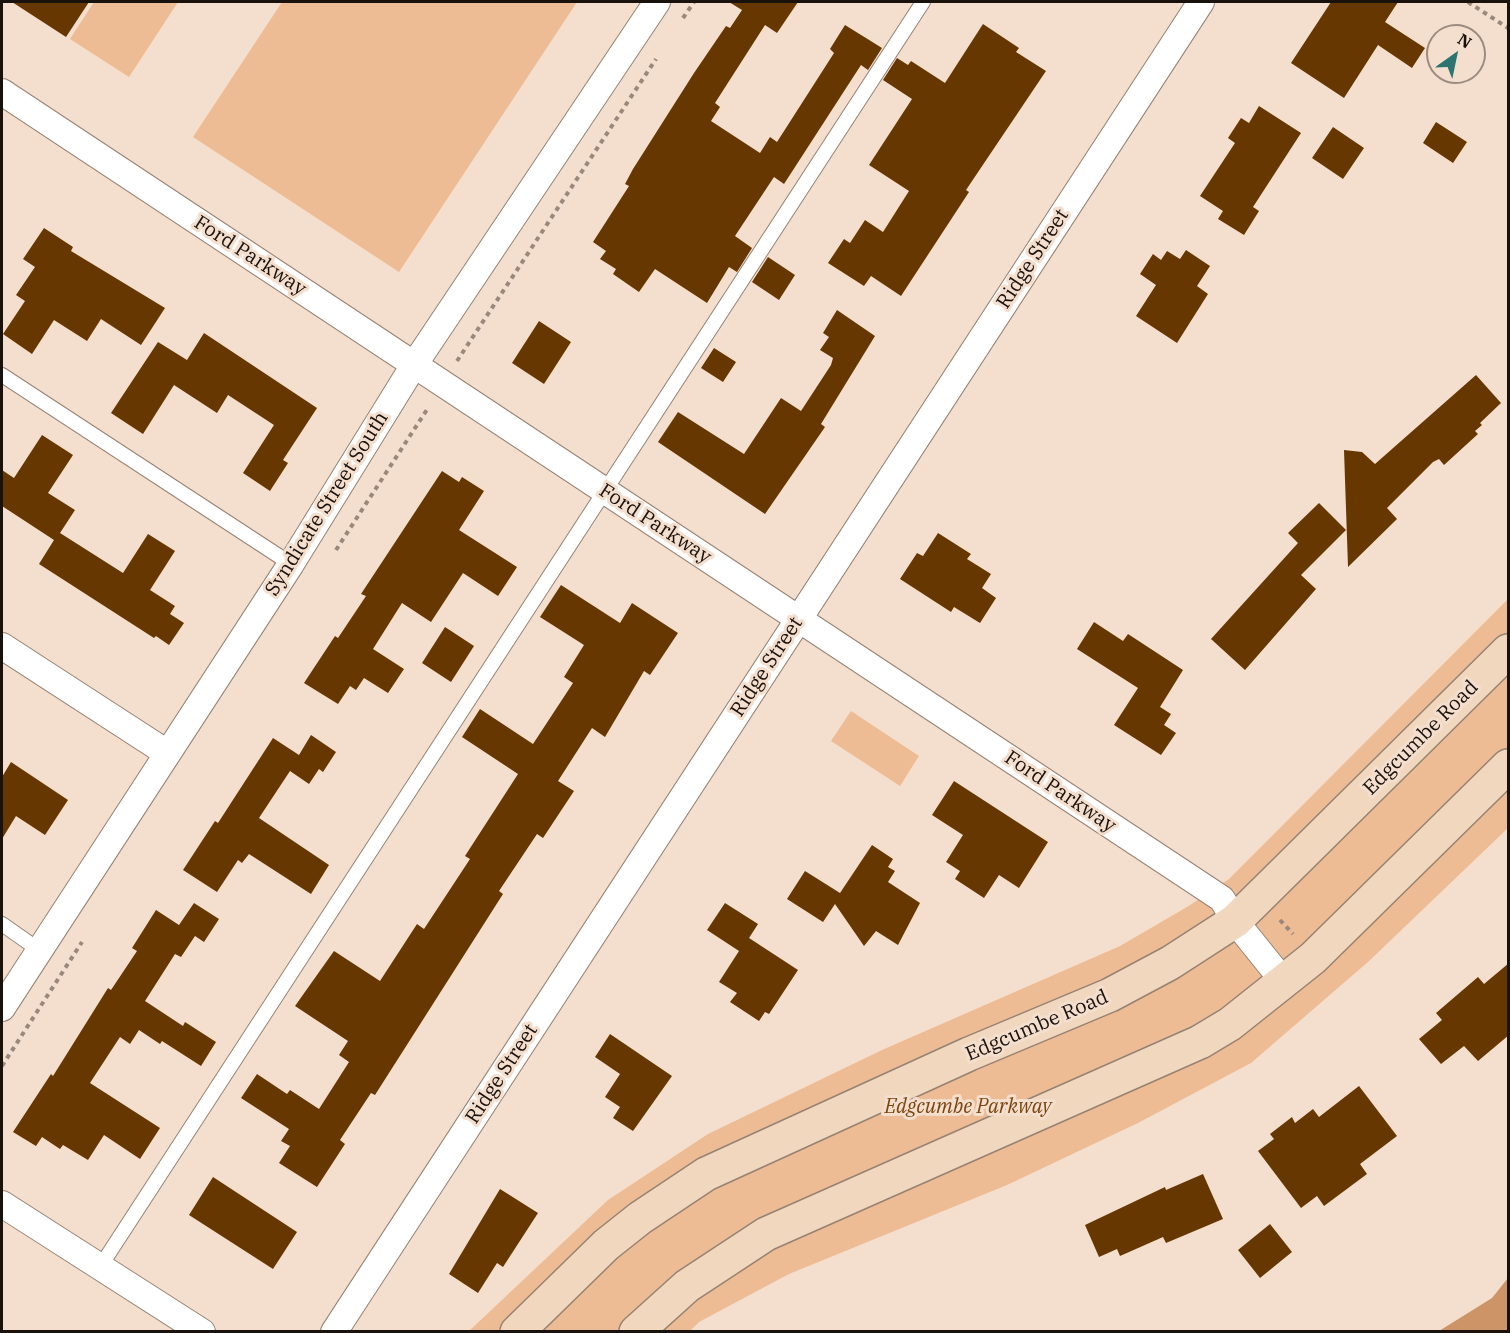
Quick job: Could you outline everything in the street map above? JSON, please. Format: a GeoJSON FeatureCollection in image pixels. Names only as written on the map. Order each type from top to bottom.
{"type":"FeatureCollection","features":[{"type":"Feature","properties":{"kind":"street","name":"Syndicate Street South"},"geometry":{"type":"LineString","coordinates":[[2,1008],[291,564],[414,365],[657,2]]}},
{"type":"Feature","properties":{"kind":"street","name":"Ridge Street"},"geometry":{"type":"LineString","coordinates":[[334,1332],[1201,2]]}},
{"type":"Feature","properties":{"kind":"street","name":"Ford Parkway"},"geometry":{"type":"LineString","coordinates":[[2,92],[1222,899],[1235,921],[1284,982]]}},
{"type":"Feature","properties":{"kind":"street"},"geometry":{"type":"LineString","coordinates":[[2,646],[167,753]]}},
{"type":"Feature","properties":{"kind":"street","name":"Edgcumbe Road"},"geometry":{"type":"LineString","coordinates":[[517,1332],[606,1245],[640,1218],[706,1174],[969,1054],[1110,995],[1170,963],[1235,921],[1509,651]]}},
{"type":"Feature","properties":{"kind":"street"},"geometry":{"type":"LineString","coordinates":[[636,1332],[687,1286],[766,1234],[1200,1042],[1230,1024],[1284,982],[1412,863],[1509,766]]}},
{"type":"Feature","properties":{"kind":"street"},"geometry":{"type":"LineString","coordinates":[[2,1204],[202,1332]]}},
{"type":"Feature","properties":{"kind":"lane"},"geometry":{"type":"LineString","coordinates":[[100,1267],[923,2]]}},
{"type":"Feature","properties":{"kind":"lane"},"geometry":{"type":"LineString","coordinates":[[2,375],[291,564]]}},
{"type":"Feature","properties":{"kind":"lane"},"geometry":{"type":"LineString","coordinates":[[2,924],[39,950]]}},
{"type":"Feature","properties":{"kind":"path"},"geometry":{"type":"LineString","coordinates":[[681,21],[694,2]]}},
{"type":"Feature","properties":{"kind":"path"},"geometry":{"type":"LineString","coordinates":[[1468,2],[1509,28]]}},
{"type":"Feature","properties":{"kind":"path"},"geometry":{"type":"LineString","coordinates":[[455,364],[662,50]]}},
{"type":"Feature","properties":{"kind":"path"},"geometry":{"type":"LineString","coordinates":[[1278,917],[1297,939]]}},
{"type":"Feature","properties":{"kind":"green space"},"geometry":{"type":"Polygon","coordinates":[[[94,2],[178,2],[129,77],[70,39],[94,2]]]}},
{"type":"Feature","properties":{"kind":"green space"},"geometry":{"type":"Polygon","coordinates":[[[282,2],[577,2],[399,272],[193,137],[282,2]]]}},
{"type":"Feature","properties":{"kind":"green space","name":"Edgcumbe Parkway"},"geometry":{"type":"Polygon","coordinates":[[[1508,599],[1508,828],[1368,962],[1251,1063],[1138,1123],[1007,1185],[789,1274],[699,1322],[690,1331],[468,1332],[608,1200],[708,1134],[882,1050],[1120,946],[1187,907],[1229,879],[1508,599]]]}},
{"type":"Feature","properties":{"kind":"green space"},"geometry":{"type":"Polygon","coordinates":[[[851,711],[919,756],[900,786],[831,741],[851,711]]]}},
{"type":"Feature","properties":{"kind":"shaded area"},"geometry":{"type":"Polygon","coordinates":[[[1508,1278],[1508,1331],[1439,1331],[1492,1298],[1508,1278]]]}},
{"type":"Feature","properties":{"kind":"building"},"geometry":{"type":"Polygon","coordinates":[[[12,2],[89,2],[66,37],[12,2]]]}},
{"type":"Feature","properties":{"kind":"building"},"geometry":{"type":"Polygon","coordinates":[[[729,2],[798,2],[777,33],[765,25],[715,103],[720,107],[711,121],[760,153],[770,137],[777,142],[834,53],[830,49],[845,25],[882,48],[868,70],[861,65],[784,184],[774,177],[735,236],[752,248],[737,272],[729,267],[707,303],[655,269],[639,292],[613,274],[616,269],[600,259],[606,251],[593,242],[629,186],[625,184],[633,169],[694,73],[726,26],[730,28],[742,10],[729,2]]]}},
{"type":"Feature","properties":{"kind":"building"},"geometry":{"type":"Polygon","coordinates":[[[1331,2],[1398,2],[1385,22],[1425,48],[1412,68],[1378,45],[1344,98],[1291,63],[1331,2]]]}},
{"type":"Feature","properties":{"kind":"building"},"geometry":{"type":"Polygon","coordinates":[[[983,24],[1019,48],[1016,52],[1046,71],[966,190],[969,192],[901,296],[871,276],[864,286],[828,263],[844,239],[850,243],[865,220],[883,232],[909,191],[869,165],[912,99],[883,80],[897,58],[908,65],[911,61],[945,83],[983,24]]]}},
{"type":"Feature","properties":{"kind":"building"},"geometry":{"type":"Polygon","coordinates":[[[1259,106],[1301,133],[1253,207],[1259,211],[1244,235],[1218,219],[1223,211],[1200,196],[1235,143],[1228,138],[1241,118],[1249,123],[1259,106]]]}},
{"type":"Feature","properties":{"kind":"building"},"geometry":{"type":"Polygon","coordinates":[[[1436,122],[1467,142],[1453,163],[1423,143],[1436,122]]]}},
{"type":"Feature","properties":{"kind":"building"},"geometry":{"type":"Polygon","coordinates":[[[1333,127],[1364,148],[1343,179],[1312,158],[1333,127]]]}},
{"type":"Feature","properties":{"kind":"building"},"geometry":{"type":"Polygon","coordinates":[[[44,228],[73,247],[71,251],[165,308],[141,345],[101,319],[87,341],[54,320],[32,354],[3,334],[25,301],[16,295],[35,267],[23,259],[44,228]]]}},
{"type":"Feature","properties":{"kind":"building"},"geometry":{"type":"Polygon","coordinates":[[[1186,250],[1210,266],[1197,286],[1208,294],[1177,343],[1136,316],[1156,285],[1140,274],[1153,254],[1161,260],[1167,251],[1180,259],[1186,250]]]}},
{"type":"Feature","properties":{"kind":"building"},"geometry":{"type":"Polygon","coordinates":[[[768,257],[795,275],[779,300],[752,282],[768,257]]]}},
{"type":"Feature","properties":{"kind":"building"},"geometry":{"type":"Polygon","coordinates":[[[837,310],[875,336],[821,424],[825,427],[765,514],[658,442],[678,412],[744,454],[781,398],[801,411],[831,365],[833,358],[820,350],[829,337],[823,333],[837,310]]]}},
{"type":"Feature","properties":{"kind":"building"},"geometry":{"type":"Polygon","coordinates":[[[539,321],[571,342],[544,384],[512,363],[539,321]]]}},
{"type":"Feature","properties":{"kind":"building"},"geometry":{"type":"Polygon","coordinates":[[[204,333],[317,408],[283,460],[288,463],[270,491],[243,473],[274,425],[228,395],[217,413],[174,385],[143,434],[111,413],[158,342],[187,360],[204,333]]]}},
{"type":"Feature","properties":{"kind":"building"},"geometry":{"type":"Polygon","coordinates":[[[714,348],[736,362],[723,382],[701,368],[714,348]]]}},
{"type":"Feature","properties":{"kind":"building"},"geometry":{"type":"Polygon","coordinates":[[[1476,375],[1501,403],[1480,423],[1482,425],[1475,431],[1478,434],[1444,465],[1439,459],[1433,462],[1387,508],[1397,519],[1348,567],[1344,450],[1362,452],[1375,464],[1476,375]]]}},
{"type":"Feature","properties":{"kind":"building"},"geometry":{"type":"Polygon","coordinates":[[[42,435],[73,455],[48,493],[75,510],[60,533],[123,573],[148,534],[175,551],[150,590],[175,606],[170,614],[184,623],[169,645],[156,636],[154,638],[39,564],[54,540],[2,506],[2,470],[14,478],[42,435]]]}},
{"type":"Feature","properties":{"kind":"building"},"geometry":{"type":"Polygon","coordinates":[[[442,471],[459,482],[462,477],[484,491],[459,530],[517,567],[498,596],[463,573],[431,622],[402,603],[373,649],[404,669],[388,693],[364,678],[356,690],[350,686],[338,704],[304,683],[335,636],[338,638],[366,596],[361,594],[442,471]]]}},
{"type":"Feature","properties":{"kind":"building"},"geometry":{"type":"Polygon","coordinates":[[[1319,503],[1346,530],[1301,575],[1316,589],[1245,670],[1211,639],[1298,543],[1288,533],[1319,503]]]}},
{"type":"Feature","properties":{"kind":"building"},"geometry":{"type":"Polygon","coordinates":[[[938,533],[971,554],[967,559],[991,574],[982,588],[996,598],[980,623],[954,607],[951,612],[900,579],[917,553],[923,556],[938,533]]]}},
{"type":"Feature","properties":{"kind":"building"},"geometry":{"type":"Polygon","coordinates":[[[561,585],[620,623],[632,603],[678,633],[650,675],[644,671],[605,737],[592,728],[558,781],[574,791],[543,838],[537,834],[499,891],[503,894],[375,1095],[371,1093],[340,1140],[345,1144],[317,1187],[279,1163],[290,1146],[281,1141],[289,1129],[241,1098],[257,1074],[287,1094],[290,1090],[319,1109],[349,1062],[339,1055],[348,1041],[295,1006],[334,951],[380,981],[417,924],[424,929],[470,859],[465,856],[518,774],[462,737],[480,709],[533,744],[573,683],[564,677],[584,645],[540,617],[561,585]]]}},
{"type":"Feature","properties":{"kind":"building"},"geometry":{"type":"Polygon","coordinates":[[[1094,622],[1123,641],[1128,634],[1183,670],[1160,707],[1171,714],[1164,725],[1176,733],[1161,755],[1114,725],[1138,688],[1077,649],[1094,622]]]}},
{"type":"Feature","properties":{"kind":"building"},"geometry":{"type":"Polygon","coordinates":[[[445,627],[474,646],[451,682],[422,663],[445,627]]]}},
{"type":"Feature","properties":{"kind":"building"},"geometry":{"type":"Polygon","coordinates":[[[311,735],[336,752],[323,772],[319,769],[309,784],[290,771],[259,818],[329,865],[311,894],[249,854],[242,863],[238,860],[217,892],[183,870],[215,821],[218,823],[273,738],[299,755],[311,735]]]}},
{"type":"Feature","properties":{"kind":"building"},"geometry":{"type":"Polygon","coordinates":[[[11,762],[68,800],[45,835],[16,816],[2,839],[2,777],[11,762]]]}},
{"type":"Feature","properties":{"kind":"building"},"geometry":{"type":"Polygon","coordinates":[[[954,781],[1048,842],[1019,888],[999,875],[984,898],[955,879],[960,871],[946,862],[963,835],[932,815],[954,781]]]}},
{"type":"Feature","properties":{"kind":"building"},"geometry":{"type":"Polygon","coordinates":[[[872,845],[893,859],[888,867],[895,871],[888,882],[920,903],[898,945],[876,931],[864,946],[835,904],[823,922],[787,899],[805,871],[840,893],[872,845]]]}},
{"type":"Feature","properties":{"kind":"building"},"geometry":{"type":"Polygon","coordinates":[[[194,903],[219,919],[204,942],[195,936],[181,957],[175,954],[145,1001],[183,1026],[185,1022],[216,1042],[201,1066],[162,1041],[160,1044],[139,1030],[130,1044],[120,1037],[90,1083],[160,1128],[140,1159],[104,1135],[88,1160],[63,1145],[60,1149],[42,1137],[36,1146],[13,1132],[51,1074],[53,1076],[108,988],[111,990],[137,951],[132,948],[156,910],[179,925],[194,903]]]}},
{"type":"Feature","properties":{"kind":"building"},"geometry":{"type":"Polygon","coordinates":[[[725,903],[758,924],[749,938],[798,970],[769,1014],[765,1012],[759,1021],[730,1002],[737,993],[719,982],[739,951],[707,930],[725,903]]]}},
{"type":"Feature","properties":{"kind":"building"},"geometry":{"type":"Polygon","coordinates":[[[1509,963],[1509,1035],[1478,1061],[1464,1046],[1441,1064],[1419,1039],[1442,1020],[1436,1013],[1478,977],[1484,984],[1509,963]]]}},
{"type":"Feature","properties":{"kind":"building"},"geometry":{"type":"Polygon","coordinates":[[[610,1034],[672,1076],[633,1131],[613,1118],[620,1107],[605,1097],[620,1074],[595,1057],[610,1034]]]}},
{"type":"Feature","properties":{"kind":"building"},"geometry":{"type":"Polygon","coordinates":[[[1359,1086],[1397,1136],[1360,1164],[1367,1174],[1324,1206],[1317,1196],[1301,1208],[1258,1151],[1274,1139],[1270,1134],[1292,1117],[1295,1123],[1313,1109],[1319,1117],[1359,1086]]]}},
{"type":"Feature","properties":{"kind":"building"},"geometry":{"type":"Polygon","coordinates":[[[1203,1174],[1223,1219],[1166,1243],[1163,1237],[1120,1256],[1117,1249],[1099,1257],[1085,1225],[1165,1187],[1166,1190],[1203,1174]]]}},
{"type":"Feature","properties":{"kind":"building"},"geometry":{"type":"Polygon","coordinates":[[[213,1177],[297,1232],[273,1269],[189,1215],[213,1177]]]}},
{"type":"Feature","properties":{"kind":"building"},"geometry":{"type":"Polygon","coordinates":[[[500,1189],[538,1213],[503,1267],[497,1263],[478,1293],[449,1274],[500,1189]]]}},
{"type":"Feature","properties":{"kind":"building"},"geometry":{"type":"Polygon","coordinates":[[[1270,1224],[1292,1252],[1260,1278],[1238,1250],[1270,1224]]]}}]}
